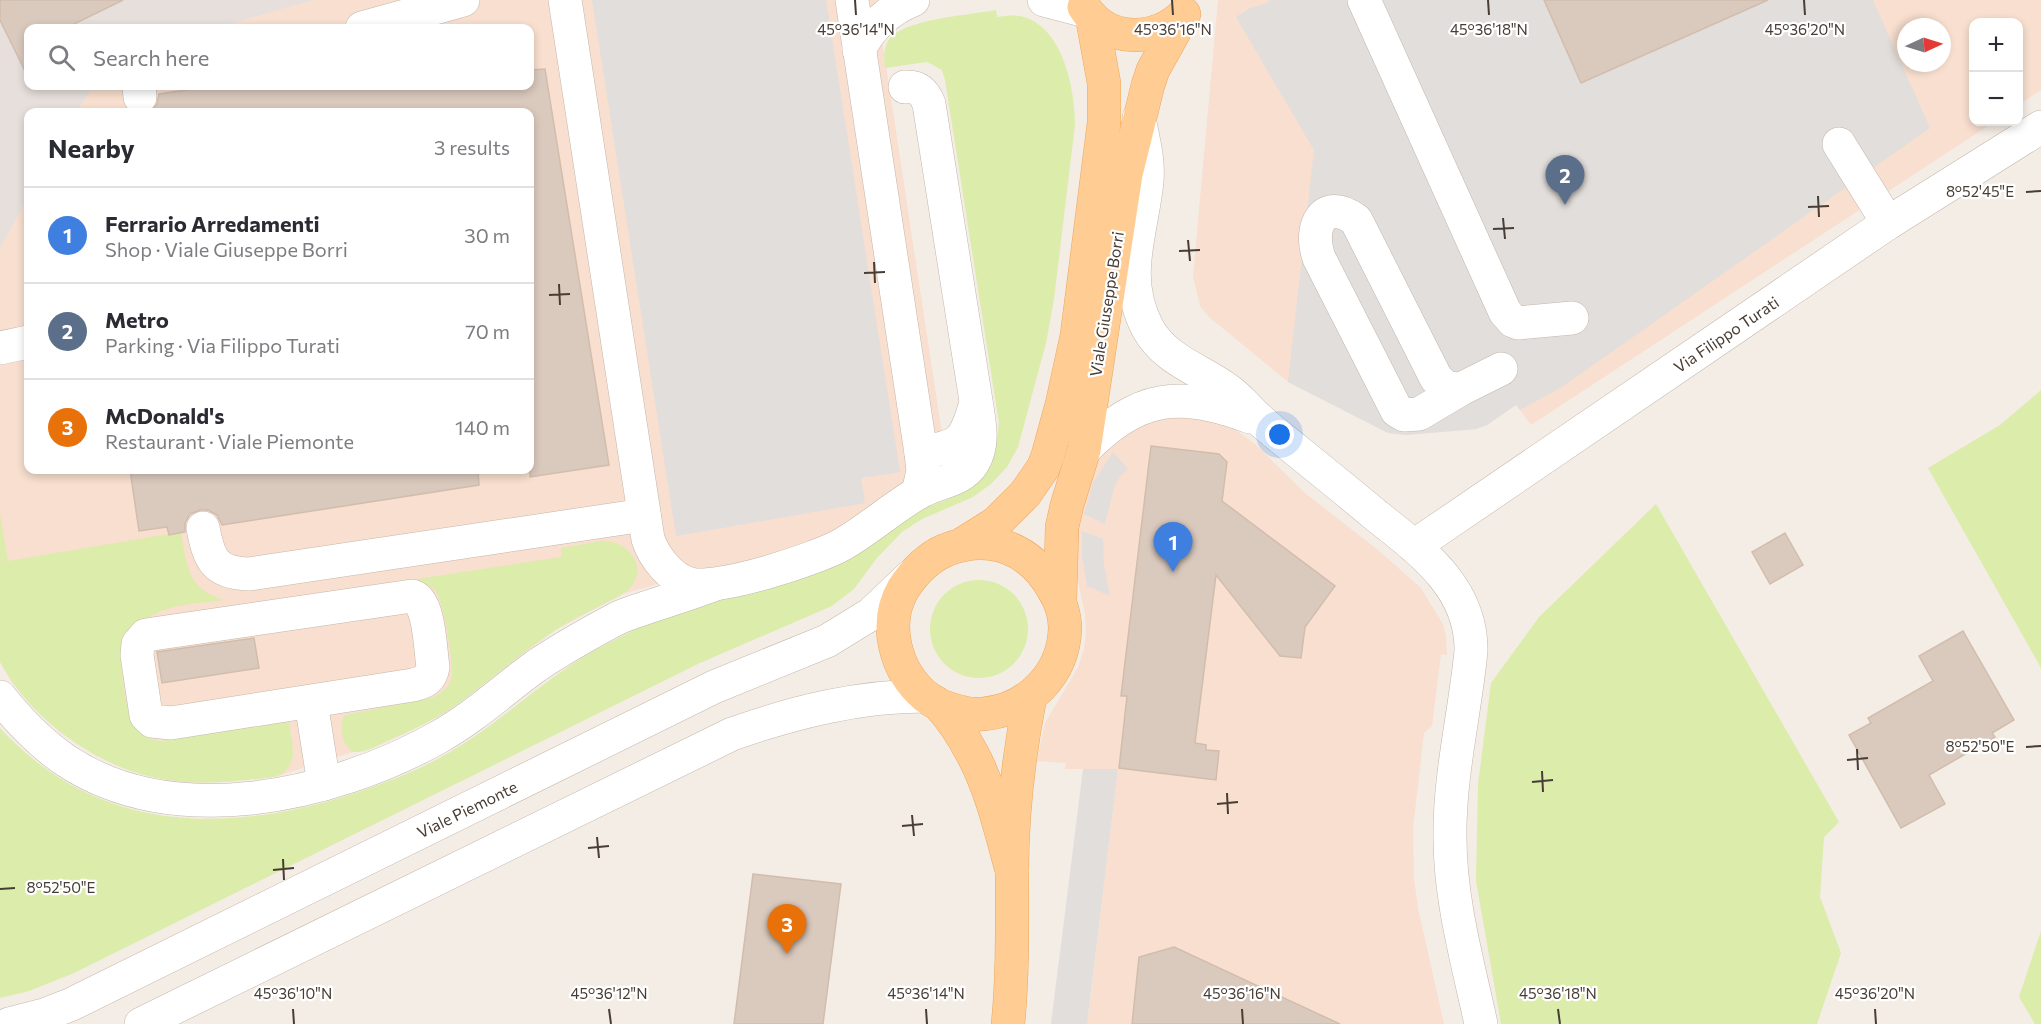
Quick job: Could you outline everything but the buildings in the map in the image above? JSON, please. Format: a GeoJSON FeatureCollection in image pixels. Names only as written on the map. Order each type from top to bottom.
{"type":"FeatureCollection","features":[{"type":"Feature","properties":{"kind":"main road","name":"Viale Giuseppe Borri"},"geometry":{"type":"LineString","coordinates":[[1086,9],[1109,30],[1130,36],[1152,34],[1172,26],[1188,8]]}},
{"type":"Feature","properties":{"kind":"main road","name":"Viale Giuseppe Borri"},"geometry":{"type":"LineString","coordinates":[[932,700],[954,711],[980,715],[1007,710],[1030,698],[1049,678],[1061,654],[1065,627],[1060,600],[1062,527],[1066,505],[1084,450],[1126,174],[1143,100],[1154,70],[1188,8]]}},
{"type":"Feature","properties":{"kind":"main road","name":"Viale Giuseppe Borri"},"geometry":{"type":"LineString","coordinates":[[1012,871],[982,774],[963,738],[932,700],[907,676],[896,651],[893,624],[898,598],[912,575],[933,555],[961,544],[996,523],[1016,505],[1029,489],[1043,468],[1048,455],[1077,335],[1104,123],[1104,82],[1086,9]]}},
{"type":"Feature","properties":{"kind":"main road","name":"Viale Giuseppe Borri"},"geometry":{"type":"LineString","coordinates":[[961,544],[984,543],[1000,546],[1029,559],[1046,576],[1060,600]]}},
{"type":"Feature","properties":{"kind":"main road","name":"Viale Giuseppe Borri"},"geometry":{"type":"LineString","coordinates":[[1008,1024],[1013,963],[1012,871],[1018,768],[1030,698]]}},
{"type":"Feature","properties":{"kind":"street"},"geometry":{"type":"LineString","coordinates":[[376,24],[463,0]]}},
{"type":"Feature","properties":{"kind":"street"},"geometry":{"type":"LineString","coordinates":[[565,0],[646,527],[647,566],[644,580],[617,618]]}},
{"type":"Feature","properties":{"kind":"street"},"geometry":{"type":"LineString","coordinates":[[852,0],[921,453],[923,471],[918,493]]}},
{"type":"Feature","properties":{"kind":"street"},"geometry":{"type":"LineString","coordinates":[[859,50],[870,32],[884,16],[912,0]]}},
{"type":"Feature","properties":{"kind":"street"},"geometry":{"type":"LineString","coordinates":[[1044,0],[1086,9]]}},
{"type":"Feature","properties":{"kind":"street"},"geometry":{"type":"LineString","coordinates":[[1364,0],[1505,312],[1518,323],[1572,318]]}},
{"type":"Feature","properties":{"kind":"street"},"geometry":{"type":"LineString","coordinates":[[0,697],[31,733],[66,761],[104,779],[141,792],[178,800],[222,801],[279,794],[324,784],[385,762],[439,737],[476,713],[538,664],[617,618],[715,585],[790,565],[832,550],[918,493],[956,478],[972,465],[978,452],[980,438],[976,401],[929,104],[926,95],[920,89],[905,87]]}},
{"type":"Feature","properties":{"kind":"street"},"geometry":{"type":"LineString","coordinates":[[1139,118],[1148,173],[1133,278],[1137,304],[1156,341],[1170,356],[1229,390],[1259,420],[1414,546],[1438,569],[1458,596],[1467,614],[1471,631],[1470,673],[1452,802],[1450,838],[1454,891],[1480,1024]]}},
{"type":"Feature","properties":{"kind":"street","name":"Via Filippo Turati"},"geometry":{"type":"LineString","coordinates":[[1414,546],[1888,224],[2041,127]]}},
{"type":"Feature","properties":{"kind":"street"},"geometry":{"type":"LineString","coordinates":[[1839,144],[1888,224]]}},
{"type":"Feature","properties":{"kind":"street"},"geometry":{"type":"LineString","coordinates":[[1461,389],[1446,388],[1436,378],[1356,220],[1336,212],[1323,216],[1315,227],[1314,234],[1319,258],[1394,407],[1404,415],[1419,414],[1501,369]]}},
{"type":"Feature","properties":{"kind":"street"},"geometry":{"type":"LineString","coordinates":[[0,348],[24,343]]}},
{"type":"Feature","properties":{"kind":"street"},"geometry":{"type":"LineString","coordinates":[[921,453],[945,448],[959,442],[969,426],[976,401]]}},
{"type":"Feature","properties":{"kind":"street"},"geometry":{"type":"LineString","coordinates":[[1084,450],[1100,433],[1118,421],[1139,409],[1159,402],[1198,401],[1225,407],[1259,420]]}},
{"type":"Feature","properties":{"kind":"street"},"geometry":{"type":"LineString","coordinates":[[203,528],[209,555],[214,563],[229,572],[249,573],[646,527]]}},
{"type":"Feature","properties":{"kind":"street"},"geometry":{"type":"LineString","coordinates":[[646,527],[656,557],[683,582],[700,586],[715,585]]}},
{"type":"Feature","properties":{"kind":"street","name":"Viale Piemonte"},"geometry":{"type":"LineString","coordinates":[[9,1024],[44,1016],[72,1004],[714,687],[827,641],[871,614],[912,575]]}},
{"type":"Feature","properties":{"kind":"street"},"geometry":{"type":"LineString","coordinates":[[412,596],[419,599],[425,609],[433,667],[429,679],[413,685],[310,702],[171,723],[152,721],[144,710],[137,655],[138,644],[143,637],[151,633],[399,597],[412,596]]}},
{"type":"Feature","properties":{"kind":"street"},"geometry":{"type":"LineString","coordinates":[[141,1024],[732,734],[793,714],[847,701],[895,696],[932,700]]}},
{"type":"Feature","properties":{"kind":"street"},"geometry":{"type":"LineString","coordinates":[[310,702],[324,784]]}},
{"type":"Feature","properties":{"kind":"shaded area"},"geometry":{"type":"Polygon","coordinates":[[[0,0],[314,0],[229,24],[24,24],[24,90],[91,90],[79,108],[24,108],[24,205],[0,248],[0,0]]]}},
{"type":"Feature","properties":{"kind":"shaded area"},"geometry":{"type":"Polygon","coordinates":[[[314,0],[876,0],[946,460],[845,526],[793,550],[623,594],[555,630],[445,713],[370,749],[353,752],[275,777],[199,783],[153,777],[99,757],[61,733],[29,703],[11,681],[0,662],[0,248],[24,205],[24,474],[534,474],[534,108],[79,108],[91,90],[534,90],[534,24],[229,24],[314,0]]]}},
{"type":"Feature","properties":{"kind":"shaded area"},"geometry":{"type":"Polygon","coordinates":[[[592,0],[826,0],[900,472],[861,478],[865,503],[676,536],[592,0]]]}},
{"type":"Feature","properties":{"kind":"shaded area"},"geometry":{"type":"Polygon","coordinates":[[[1218,0],[2041,0],[2041,90],[2023,102],[2023,18],[1969,18],[1969,126],[1988,126],[1531,425],[1516,405],[1487,425],[1476,429],[1406,435],[1388,433],[1288,382],[1209,317],[1200,306],[1193,276],[1218,0]]]}},
{"type":"Feature","properties":{"kind":"shaded area"},"geometry":{"type":"Polygon","coordinates":[[[1269,0],[1873,0],[1897,54],[1897,72],[1905,72],[1930,128],[1562,387],[1520,410],[1516,405],[1487,425],[1476,429],[1406,435],[1388,433],[1288,382],[1314,150],[1236,17],[1250,8],[1268,3],[1269,0]]]}},
{"type":"Feature","properties":{"kind":"shaded area"},"geometry":{"type":"Polygon","coordinates":[[[1195,415],[1233,428],[1255,444],[1305,493],[1378,550],[1421,588],[1443,624],[1447,655],[1441,654],[1432,726],[1424,733],[1413,829],[1414,878],[1418,908],[1444,1024],[1087,1024],[1118,769],[1065,769],[1066,763],[1037,761],[1045,723],[1078,667],[1084,649],[1085,615],[1076,572],[1075,530],[1095,462],[1112,440],[1162,416],[1195,415]]]}},
{"type":"Feature","properties":{"kind":"shaded area"},"geometry":{"type":"Polygon","coordinates":[[[1113,452],[1128,469],[1119,477],[1114,488],[1105,524],[1084,514],[1093,483],[1113,452]]]}},
{"type":"Feature","properties":{"kind":"shaded area"},"geometry":{"type":"Polygon","coordinates":[[[1082,531],[1103,539],[1104,565],[1110,596],[1087,586],[1082,556],[1082,531]]]}},
{"type":"Feature","properties":{"kind":"shaded area"},"geometry":{"type":"Polygon","coordinates":[[[1083,769],[1118,769],[1087,1024],[1051,1024],[1083,769]]]}},
{"type":"Feature","properties":{"kind":"green space"},"geometry":{"type":"Polygon","coordinates":[[[996,10],[997,17],[1020,16],[1035,22],[1047,32],[1056,45],[1069,77],[1075,125],[1054,299],[1046,343],[1018,447],[1007,467],[991,484],[973,497],[922,519],[902,532],[877,558],[854,589],[832,606],[700,663],[74,973],[29,991],[0,998],[0,728],[36,761],[74,786],[114,804],[156,814],[199,819],[244,817],[290,810],[336,799],[394,779],[450,752],[580,659],[620,637],[662,617],[959,493],[996,445],[999,423],[945,80],[942,70],[927,62],[885,68],[884,54],[888,41],[895,34],[907,28],[938,19],[996,10]]]}},
{"type":"Feature","properties":{"kind":"green space"},"geometry":{"type":"Polygon","coordinates":[[[2041,390],[2041,668],[1928,468],[2000,425],[2041,390]]]}},
{"type":"Feature","properties":{"kind":"green space"},"geometry":{"type":"Polygon","coordinates":[[[1656,504],[1839,822],[1824,837],[1820,897],[1841,953],[1817,1024],[1501,1024],[1476,881],[1478,784],[1491,683],[1539,617],[1656,504]]]}},
{"type":"Feature","properties":{"kind":"green space"},"geometry":{"type":"Polygon","coordinates":[[[0,515],[8,561],[181,532],[187,566],[196,583],[203,590],[224,600],[163,610],[145,620],[129,638],[122,648],[121,662],[131,721],[143,735],[161,741],[289,722],[293,753],[286,770],[271,777],[218,782],[191,782],[152,777],[97,756],[54,727],[19,691],[0,662],[0,515]]]}},
{"type":"Feature","properties":{"kind":"green space"},"geometry":{"type":"Polygon","coordinates":[[[602,541],[620,545],[633,556],[637,572],[635,581],[626,592],[554,631],[459,703],[435,718],[368,750],[353,752],[349,749],[342,730],[345,715],[431,698],[443,691],[451,680],[450,649],[439,598],[432,588],[417,579],[561,557],[561,548],[602,541]]]}},
{"type":"Feature","properties":{"kind":"green space"},"geometry":{"type":"Polygon","coordinates":[[[979,580],[998,584],[1014,594],[1024,610],[1028,629],[1024,648],[1014,664],[998,674],[979,678],[960,674],[944,664],[934,648],[930,629],[934,610],[944,594],[960,584],[979,580]]]}},
{"type":"Feature","properties":{"kind":"green space"},"geometry":{"type":"Polygon","coordinates":[[[2041,931],[2041,1024],[2035,1024],[2019,997],[2041,931]]]}},
{"type":"Feature","properties":{"kind":"place","name":"Metro"},"geometry":{"type":"Point","coordinates":[1565,205]}},
{"type":"Feature","properties":{"kind":"place","name":"Ferrario Arredamenti"},"geometry":{"type":"Point","coordinates":[1173,572]}},
{"type":"Feature","properties":{"kind":"place","name":"McDonald's"},"geometry":{"type":"Point","coordinates":[787,954]}}]}
